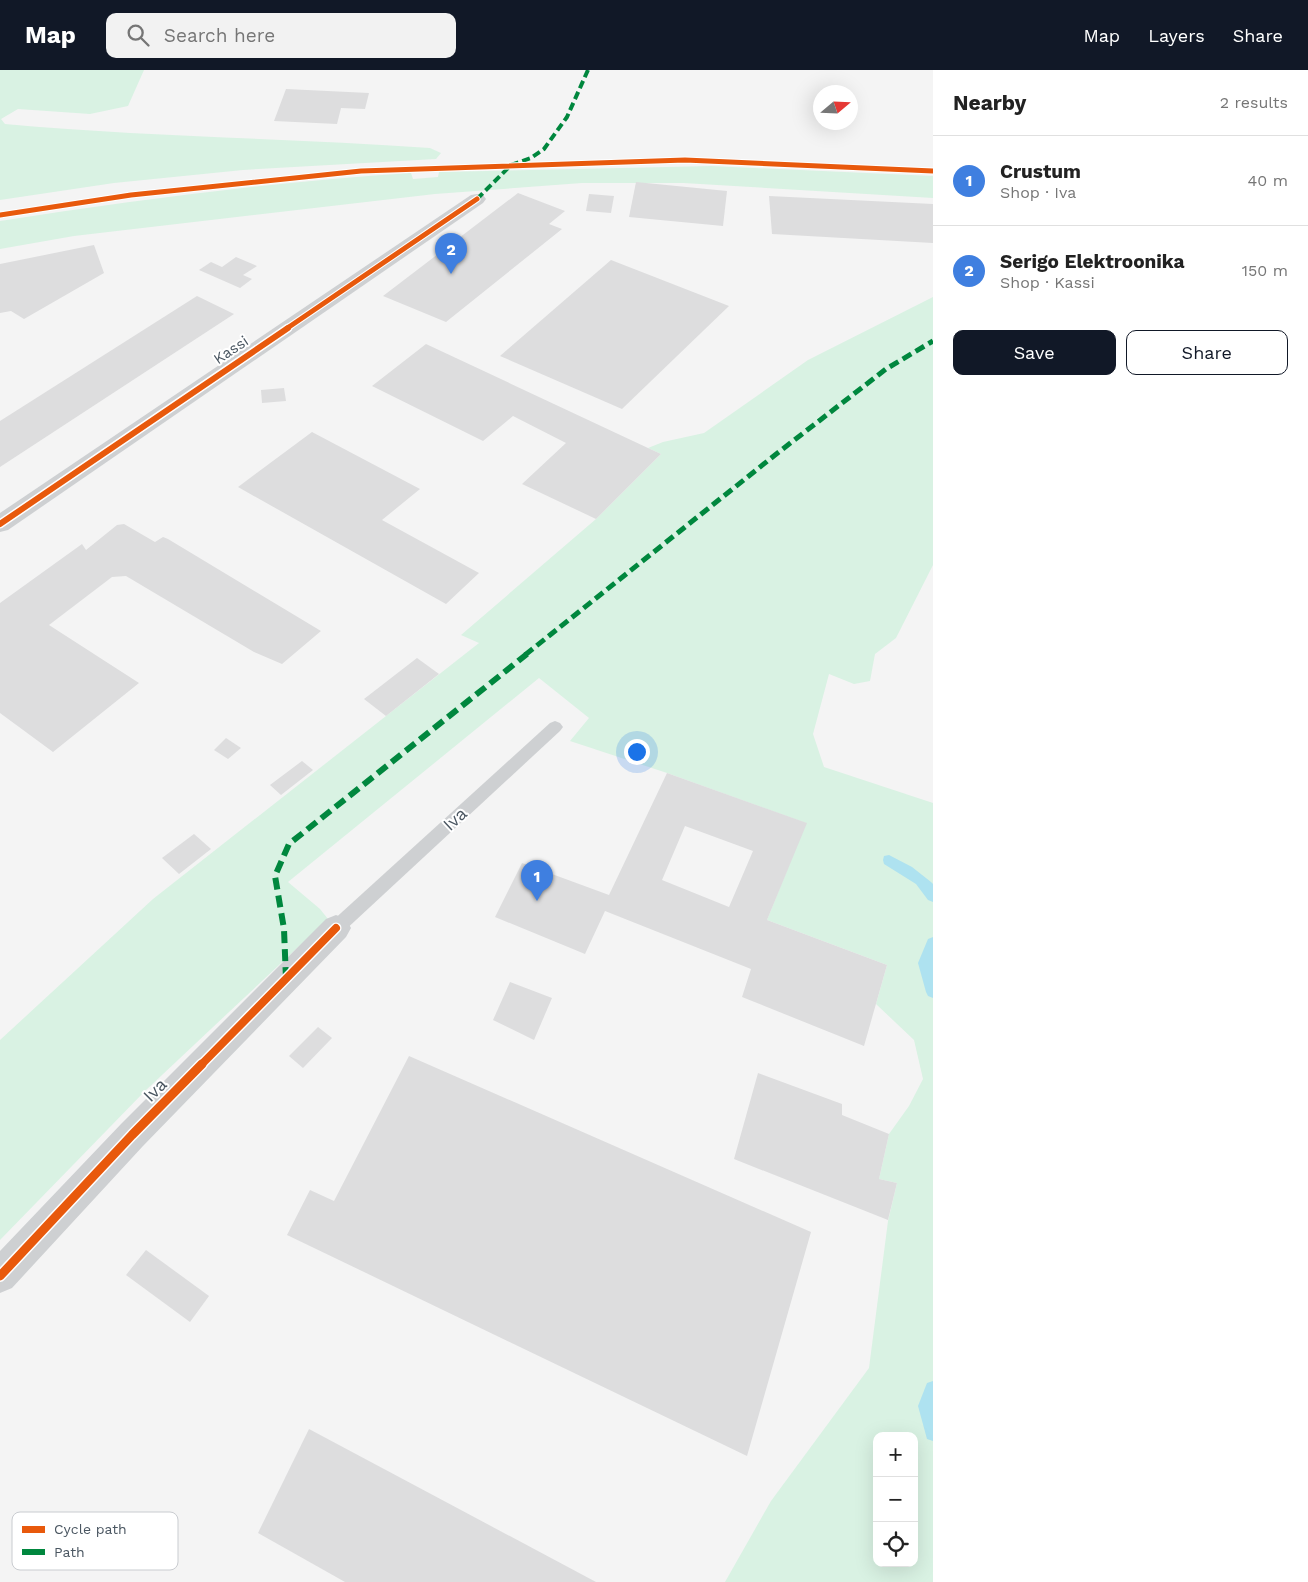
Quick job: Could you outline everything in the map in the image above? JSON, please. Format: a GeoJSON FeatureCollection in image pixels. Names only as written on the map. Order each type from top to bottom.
{"type":"FeatureCollection","features":[{"type":"Feature","properties":{"kind":"street","name":"Kassi"},"geometry":{"type":"LineString","coordinates":[[0,524],[477,199]]}},
{"type":"Feature","properties":{"kind":"street","name":"Iva"},"geometry":{"type":"LineString","coordinates":[[0,1276],[132,1135],[336,928]]}},
{"type":"Feature","properties":{"kind":"lane","name":"Iva"},"geometry":{"type":"LineString","coordinates":[[336,928],[555,727]]}},
{"type":"Feature","properties":{"kind":"green space"},"geometry":{"type":"Polygon","coordinates":[[[0,70],[144,70],[128,106],[90,114],[18,109],[1,119],[5,124],[111,132],[430,148],[441,153],[436,159],[243,170],[114,183],[0,200],[0,70]]]}},
{"type":"Feature","properties":{"kind":"green space"},"geometry":{"type":"Polygon","coordinates":[[[711,166],[933,176],[933,198],[683,183],[582,183],[435,194],[74,236],[0,249],[0,221],[205,192],[411,173],[413,179],[438,177],[439,172],[711,166]]]}},
{"type":"Feature","properties":{"kind":"green space"},"geometry":{"type":"Polygon","coordinates":[[[933,297],[933,565],[896,638],[875,654],[870,681],[854,684],[829,674],[813,734],[824,767],[933,803],[933,1582],[725,1582],[771,1501],[869,1368],[888,1221],[897,1183],[879,1179],[889,1134],[909,1106],[923,1079],[914,1040],[876,1004],[887,965],[767,920],[806,823],[667,773],[570,741],[589,718],[539,678],[288,882],[320,909],[328,919],[145,1091],[0,1240],[0,1040],[153,899],[479,643],[461,635],[596,519],[661,454],[648,448],[663,442],[704,433],[808,360],[933,297]]]}},
{"type":"Feature","properties":{"kind":"building"},"geometry":{"type":"Polygon","coordinates":[[[286,89],[369,93],[365,109],[341,108],[337,124],[274,121],[286,89]]]}},
{"type":"Feature","properties":{"kind":"building"},"geometry":{"type":"Polygon","coordinates":[[[636,182],[727,191],[723,226],[629,217],[636,182]]]}},
{"type":"Feature","properties":{"kind":"building"},"geometry":{"type":"Polygon","coordinates":[[[518,193],[565,211],[549,224],[562,229],[446,322],[383,296],[518,193]]]}},
{"type":"Feature","properties":{"kind":"building"},"geometry":{"type":"Polygon","coordinates":[[[589,194],[614,196],[611,213],[586,211],[589,194]]]}},
{"type":"Feature","properties":{"kind":"building"},"geometry":{"type":"Polygon","coordinates":[[[769,196],[933,204],[933,243],[772,234],[769,196]]]}},
{"type":"Feature","properties":{"kind":"building"},"geometry":{"type":"Polygon","coordinates":[[[94,245],[104,273],[24,319],[11,311],[0,313],[0,264],[94,245]]]}},
{"type":"Feature","properties":{"kind":"building"},"geometry":{"type":"Polygon","coordinates":[[[236,257],[257,266],[243,275],[252,279],[240,288],[199,270],[211,262],[222,267],[236,257]]]}},
{"type":"Feature","properties":{"kind":"building"},"geometry":{"type":"Polygon","coordinates":[[[611,260],[729,306],[622,409],[500,356],[611,260]]]}},
{"type":"Feature","properties":{"kind":"building"},"geometry":{"type":"Polygon","coordinates":[[[197,296],[234,314],[0,467],[0,421],[197,296]]]}},
{"type":"Feature","properties":{"kind":"building"},"geometry":{"type":"Polygon","coordinates":[[[426,344],[661,454],[596,519],[522,484],[566,443],[513,416],[483,441],[372,386],[426,344]]]}},
{"type":"Feature","properties":{"kind":"building"},"geometry":{"type":"Polygon","coordinates":[[[284,388],[286,401],[262,403],[261,390],[284,388]]]}},
{"type":"Feature","properties":{"kind":"building"},"geometry":{"type":"Polygon","coordinates":[[[312,432],[420,489],[382,520],[479,573],[446,604],[238,487],[312,432]]]}},
{"type":"Feature","properties":{"kind":"building"},"geometry":{"type":"Polygon","coordinates":[[[124,524],[155,542],[163,537],[168,539],[321,631],[282,664],[254,652],[126,576],[112,577],[49,625],[139,683],[53,752],[0,713],[0,603],[82,544],[86,550],[117,525],[124,524]]]}},
{"type":"Feature","properties":{"kind":"building"},"geometry":{"type":"Polygon","coordinates":[[[417,658],[439,674],[386,716],[364,699],[417,658]]]}},
{"type":"Feature","properties":{"kind":"building"},"geometry":{"type":"Polygon","coordinates":[[[226,738],[241,748],[228,759],[214,750],[226,738]]]}},
{"type":"Feature","properties":{"kind":"building"},"geometry":{"type":"Polygon","coordinates":[[[302,761],[313,770],[281,795],[270,785],[302,761]]]}},
{"type":"Feature","properties":{"kind":"building"},"geometry":{"type":"Polygon","coordinates":[[[667,773],[807,823],[767,920],[887,965],[864,1046],[742,997],[751,969],[605,911],[585,954],[495,917],[522,863],[609,895],[667,773]],[[685,826],[662,880],[729,907],[753,851],[685,826]]]}},
{"type":"Feature","properties":{"kind":"building"},"geometry":{"type":"Polygon","coordinates":[[[194,834],[211,849],[179,874],[162,858],[194,834]]]}},
{"type":"Feature","properties":{"kind":"building"},"geometry":{"type":"Polygon","coordinates":[[[510,982],[552,998],[534,1040],[493,1020],[510,982]]]}},
{"type":"Feature","properties":{"kind":"building"},"geometry":{"type":"Polygon","coordinates":[[[318,1027],[332,1038],[303,1068],[289,1056],[318,1027]]]}},
{"type":"Feature","properties":{"kind":"building"},"geometry":{"type":"Polygon","coordinates":[[[409,1056],[811,1232],[747,1456],[287,1235],[310,1190],[334,1201],[409,1056]]]}},
{"type":"Feature","properties":{"kind":"building"},"geometry":{"type":"Polygon","coordinates":[[[758,1073],[842,1104],[842,1115],[889,1134],[879,1179],[897,1183],[888,1220],[734,1159],[758,1073]]]}},
{"type":"Feature","properties":{"kind":"building"},"geometry":{"type":"Polygon","coordinates":[[[146,1250],[209,1296],[190,1322],[126,1275],[146,1250]]]}},
{"type":"Feature","properties":{"kind":"building"},"geometry":{"type":"Polygon","coordinates":[[[309,1429],[596,1582],[345,1582],[258,1533],[309,1429]]]}},
{"type":"Feature","properties":{"kind":"waterway"},"geometry":{"type":"LineString","coordinates":[[889,860],[920,881],[933,896]]}},
{"type":"Feature","properties":{"kind":"waterway"},"geometry":{"type":"LineString","coordinates":[[933,943],[925,963],[933,992]]}},
{"type":"Feature","properties":{"kind":"waterway"},"geometry":{"type":"LineString","coordinates":[[933,1389],[926,1406],[933,1433]]}},
{"type":"Feature","properties":{"kind":"marked path"},"geometry":{"type":"LineString","coordinates":[[477,199],[511,165],[531,158],[544,149],[567,117],[588,70]]}},
{"type":"Feature","properties":{"kind":"marked path"},"geometry":{"type":"LineString","coordinates":[[286,979],[284,929],[275,876],[289,844],[775,455],[886,369],[933,341]]}},
{"type":"Feature","properties":{"kind":"cycle path"},"geometry":{"type":"LineString","coordinates":[[0,215],[131,195],[361,171],[685,160],[933,171]]}},
{"type":"Feature","properties":{"kind":"cycle path"},"geometry":{"type":"LineString","coordinates":[[0,524],[477,199]]}},
{"type":"Feature","properties":{"kind":"cycle path"},"geometry":{"type":"LineString","coordinates":[[0,1276],[132,1135],[336,928]]}},
{"type":"Feature","properties":{"kind":"place","name":"Serigo Elektroonika"},"geometry":{"type":"Point","coordinates":[451,274]}},
{"type":"Feature","properties":{"kind":"place","name":"Crustum"},"geometry":{"type":"Point","coordinates":[537,901]}}]}
